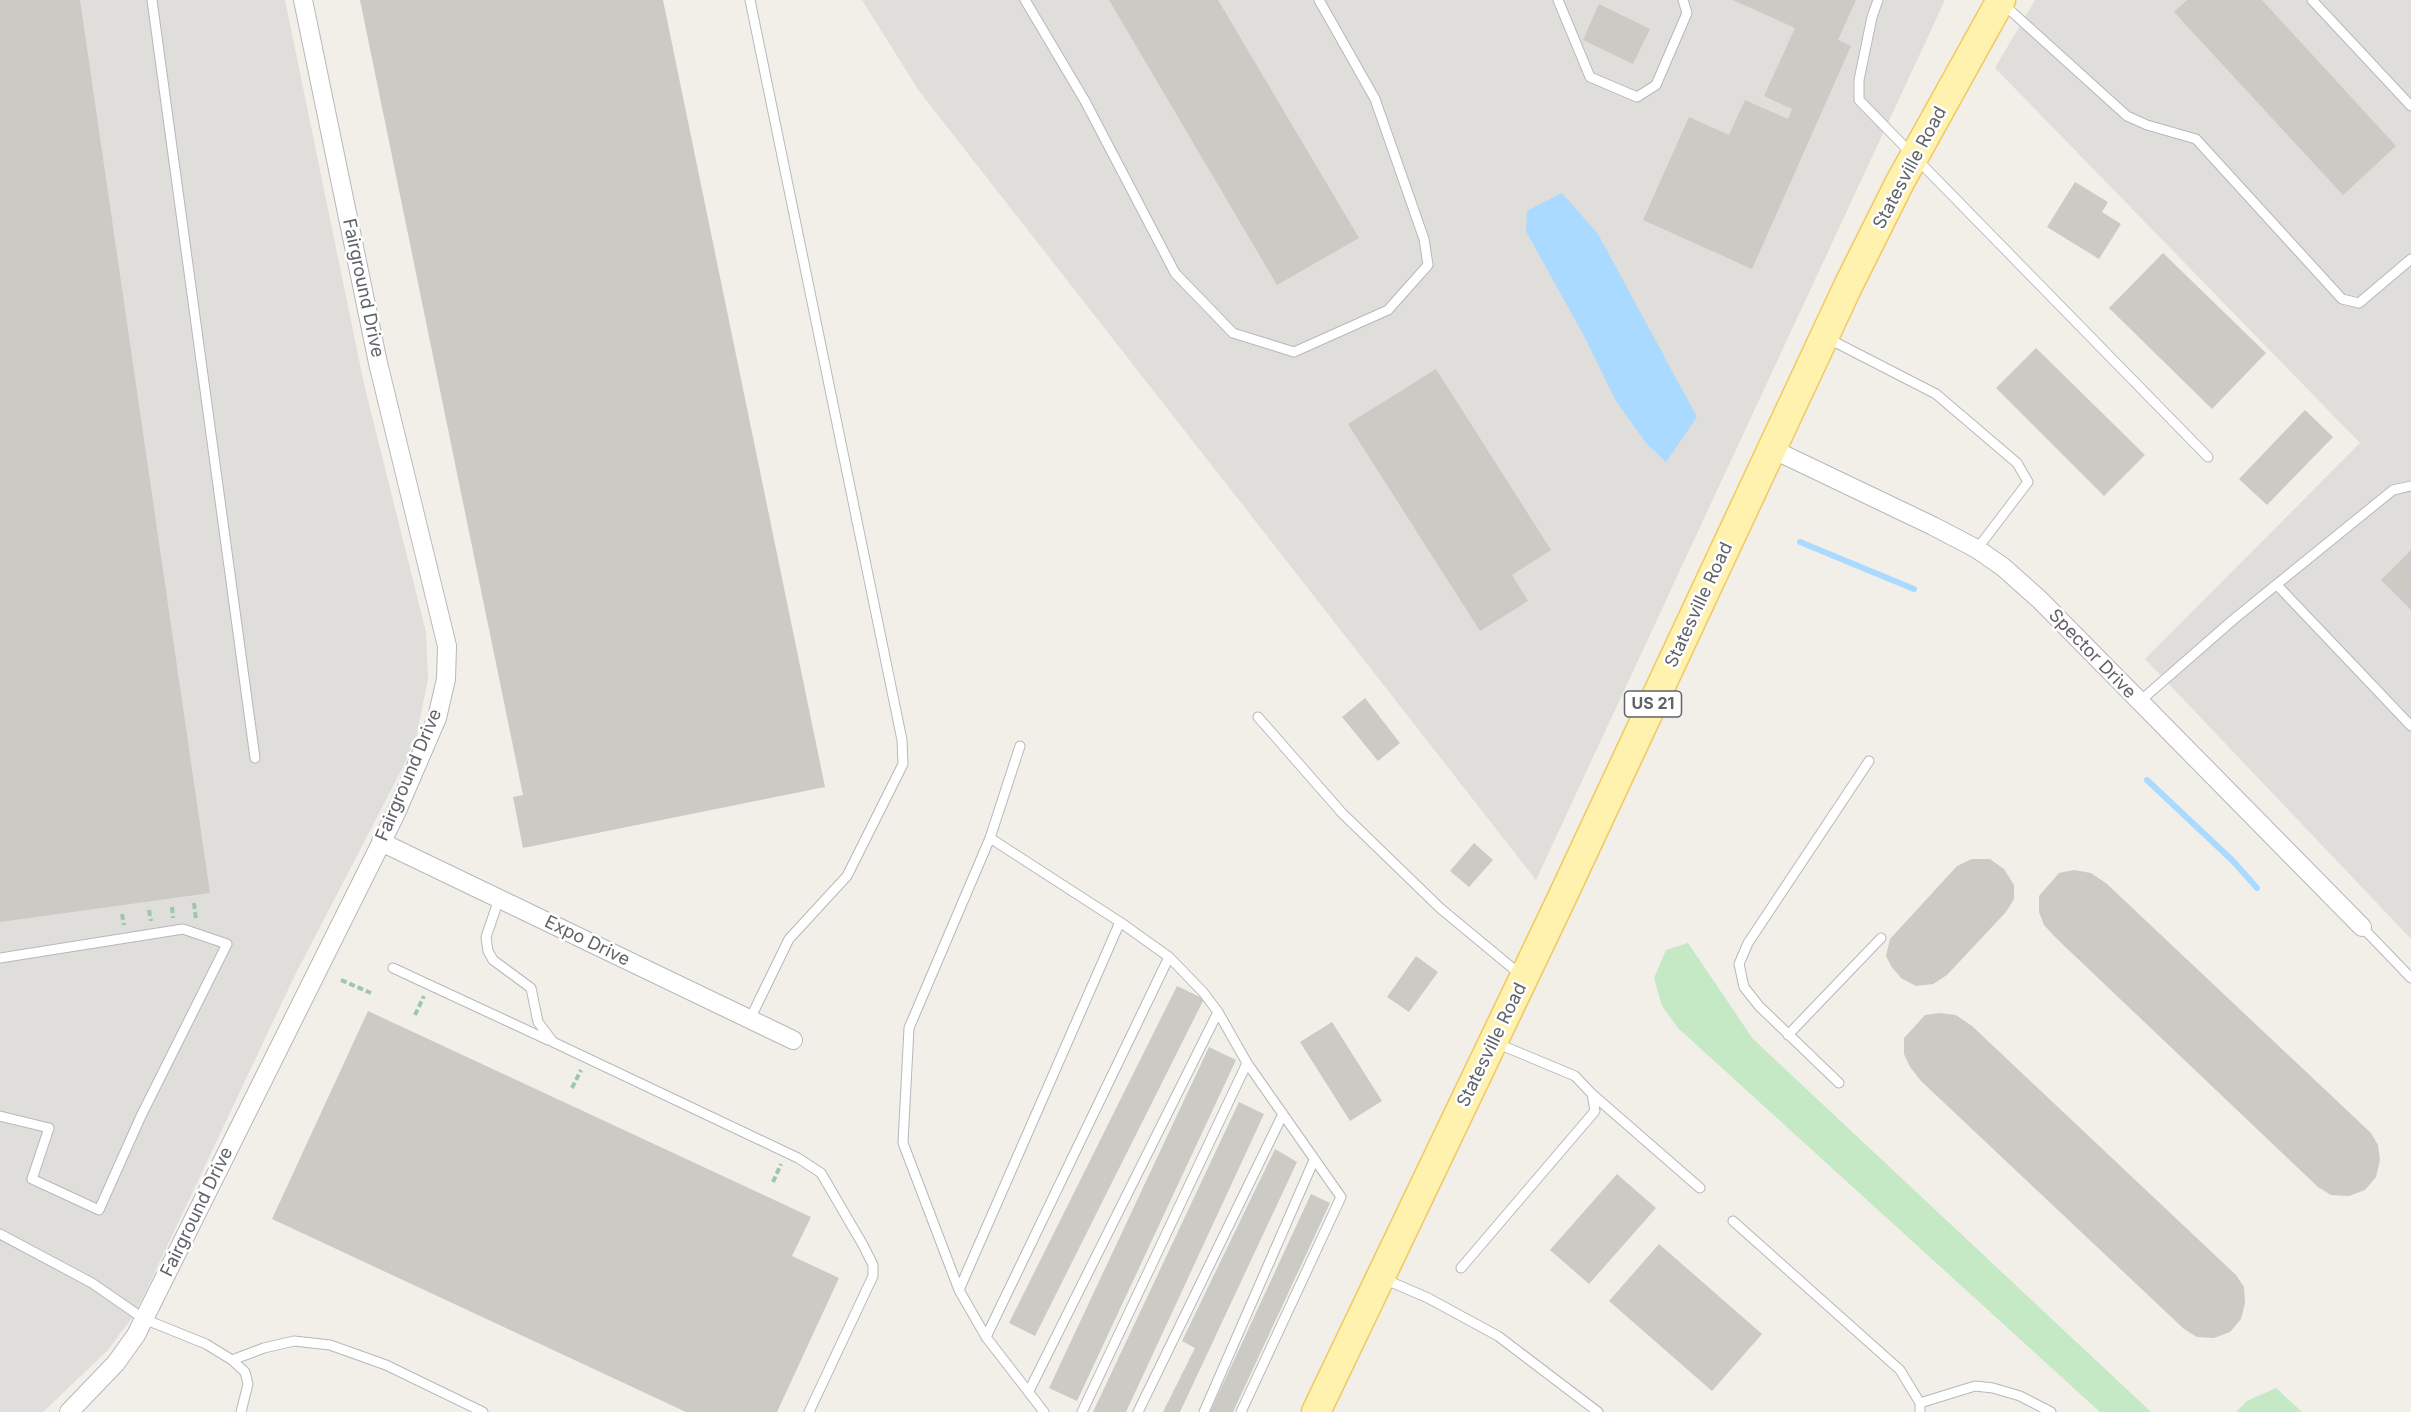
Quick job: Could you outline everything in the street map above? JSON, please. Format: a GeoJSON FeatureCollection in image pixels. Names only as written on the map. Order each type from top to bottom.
{"type":"FeatureCollection","features":[{"type":"Feature","properties":{"kind":"main road","name":"Statesville Road"},"geometry":{"type":"LineString","coordinates":[[1316,1412],[1524,977],[1825,337],[1916,155],[2001,0]]}},
{"type":"Feature","properties":{"kind":"street","name":"Fairground Drive"},"geometry":{"type":"LineString","coordinates":[[69,1412],[116,1363],[144,1318],[381,842],[437,718],[446,679],[447,646],[378,363],[303,0]]}},
{"type":"Feature","properties":{"kind":"street","name":"Spector Drive"},"geometry":{"type":"LineString","coordinates":[[1772,448],[1977,549],[2003,567],[2040,600],[2362,927]]}},
{"type":"Feature","properties":{"kind":"street","name":"Expo Drive"},"geometry":{"type":"LineString","coordinates":[[381,842],[793,1040]]}},
{"type":"Feature","properties":{"kind":"lane"},"geometry":{"type":"LineString","coordinates":[[152,0],[255,758]]}},
{"type":"Feature","properties":{"kind":"lane"},"geometry":{"type":"LineString","coordinates":[[750,0],[902,740],[903,764],[847,876],[789,939],[750,1019]]}},
{"type":"Feature","properties":{"kind":"lane"},"geometry":{"type":"LineString","coordinates":[[1025,0],[1085,101],[1175,273],[1233,333],[1294,352],[1388,310],[1428,265],[1424,239],[1375,99],[1318,0]]}},
{"type":"Feature","properties":{"kind":"lane"},"geometry":{"type":"LineString","coordinates":[[1558,0],[1590,77],[1637,97],[1656,85],[1687,13],[1683,0]]}},
{"type":"Feature","properties":{"kind":"lane"},"geometry":{"type":"LineString","coordinates":[[1878,0],[1861,69],[1859,100],[1872,116],[1916,155],[2208,457]]}},
{"type":"Feature","properties":{"kind":"lane"},"geometry":{"type":"LineString","coordinates":[[2001,0],[2127,116],[2146,125],[2196,139],[2342,299],[2359,303],[2411,259]]}},
{"type":"Feature","properties":{"kind":"lane"},"geometry":{"type":"LineString","coordinates":[[2312,0],[2411,106]]}},
{"type":"Feature","properties":{"kind":"lane"},"geometry":{"type":"LineString","coordinates":[[1825,337],[1936,394],[2017,463],[2028,482],[1977,549]]}},
{"type":"Feature","properties":{"kind":"lane"},"geometry":{"type":"LineString","coordinates":[[2139,702],[2393,490],[2411,486]]}},
{"type":"Feature","properties":{"kind":"lane"},"geometry":{"type":"LineString","coordinates":[[2277,585],[2411,726]]}},
{"type":"Feature","properties":{"kind":"lane"},"geometry":{"type":"LineString","coordinates":[[1258,717],[1342,813],[1440,908],[1524,977]]}},
{"type":"Feature","properties":{"kind":"lane"},"geometry":{"type":"LineString","coordinates":[[1020,746],[990,838],[909,1028],[903,1143],[959,1290],[986,1337],[1044,1412]]}},
{"type":"Feature","properties":{"kind":"lane"},"geometry":{"type":"LineString","coordinates":[[1839,1083],[1759,1006],[1744,987],[1739,964],[1748,943],[1869,760]]}},
{"type":"Feature","properties":{"kind":"lane"},"geometry":{"type":"LineString","coordinates":[[990,838],[1120,922],[1169,957],[1203,992],[1218,1012],[1247,1063],[1341,1197],[1241,1412]]}},
{"type":"Feature","properties":{"kind":"lane"},"geometry":{"type":"LineString","coordinates":[[499,898],[486,937],[488,951],[493,960],[531,987],[538,1022],[553,1042]]}},
{"type":"Feature","properties":{"kind":"lane"},"geometry":{"type":"LineString","coordinates":[[959,1290],[1120,922]]}},
{"type":"Feature","properties":{"kind":"lane"},"geometry":{"type":"LineString","coordinates":[[2362,927],[2411,978]]}},
{"type":"Feature","properties":{"kind":"lane"},"geometry":{"type":"LineString","coordinates":[[0,958],[183,929],[227,944],[141,1116],[99,1210],[32,1179],[49,1128],[0,1116]]}},
{"type":"Feature","properties":{"kind":"lane"},"geometry":{"type":"LineString","coordinates":[[1788,1035],[1881,938]]}},
{"type":"Feature","properties":{"kind":"lane"},"geometry":{"type":"LineString","coordinates":[[986,1337],[1169,957]]}},
{"type":"Feature","properties":{"kind":"lane"},"geometry":{"type":"LineString","coordinates":[[393,968],[793,1155],[821,1173],[863,1245],[873,1265],[873,1276],[809,1412]]}},
{"type":"Feature","properties":{"kind":"lane"},"geometry":{"type":"LineString","coordinates":[[1029,1391],[1218,1012]]}},
{"type":"Feature","properties":{"kind":"lane"},"geometry":{"type":"LineString","coordinates":[[1493,1042],[1575,1076],[1592,1094],[1700,1188]]}},
{"type":"Feature","properties":{"kind":"lane"},"geometry":{"type":"LineString","coordinates":[[1082,1412],[1247,1063]]}},
{"type":"Feature","properties":{"kind":"lane"},"geometry":{"type":"LineString","coordinates":[[1461,1268],[1595,1111],[1592,1094]]}},
{"type":"Feature","properties":{"kind":"lane"},"geometry":{"type":"LineString","coordinates":[[1138,1412],[1283,1114]]}},
{"type":"Feature","properties":{"kind":"lane"},"geometry":{"type":"LineString","coordinates":[[1204,1412],[1314,1160]]}},
{"type":"Feature","properties":{"kind":"lane"},"geometry":{"type":"LineString","coordinates":[[1733,1221],[1900,1370],[1920,1407],[1975,1386],[1993,1388],[2020,1396],[2051,1412]]}},
{"type":"Feature","properties":{"kind":"lane"},"geometry":{"type":"LineString","coordinates":[[0,1234],[92,1283],[144,1318],[206,1344],[232,1360],[245,1372],[248,1384],[241,1412]]}},
{"type":"Feature","properties":{"kind":"lane"},"geometry":{"type":"LineString","coordinates":[[1379,1277],[1428,1298],[1498,1336],[1598,1412]]}},
{"type":"Feature","properties":{"kind":"lane"},"geometry":{"type":"LineString","coordinates":[[232,1360],[264,1348],[294,1341],[330,1345],[386,1365],[483,1412]]}},
{"type":"Feature","properties":{"kind":"path"},"geometry":{"type":"LineString","coordinates":[[341,980],[371,993]]}},
{"type":"Feature","properties":{"kind":"path"},"geometry":{"type":"LineString","coordinates":[[572,1088],[586,1059]]}},
{"type":"Feature","properties":{"kind":"shaded area"},"geometry":{"type":"Polygon","coordinates":[[[0,0],[285,0],[364,384],[426,632],[428,679],[416,738],[403,767],[294,977],[132,1318],[107,1351],[43,1412],[0,1412],[0,0]]]}},
{"type":"Feature","properties":{"kind":"shaded area"},"geometry":{"type":"Polygon","coordinates":[[[862,0],[1945,0],[1536,880],[919,91],[862,0]]]}},
{"type":"Feature","properties":{"kind":"shaded area"},"geometry":{"type":"Polygon","coordinates":[[[2035,0],[2411,0],[2411,939],[2145,659],[2360,443],[1995,68],[2035,0]]]}},
{"type":"Feature","properties":{"kind":"green space"},"geometry":{"type":"Polygon","coordinates":[[[1688,943],[1753,1039],[2151,1412],[2100,1412],[1678,1028],[1662,1006],[1654,978],[1666,950],[1688,943]]]}},
{"type":"Feature","properties":{"kind":"green space"},"geometry":{"type":"Polygon","coordinates":[[[2276,1388],[2302,1412],[2236,1412],[2247,1401],[2276,1388]]]}},
{"type":"Feature","properties":{"kind":"water"},"geometry":{"type":"Polygon","coordinates":[[[1562,193],[1598,234],[1697,417],[1666,462],[1646,443],[1616,401],[1584,336],[1526,231],[1527,211],[1562,193]]]}},
{"type":"Feature","properties":{"kind":"building"},"geometry":{"type":"Polygon","coordinates":[[[0,0],[80,0],[210,893],[0,922],[0,0]]]}},
{"type":"Feature","properties":{"kind":"building"},"geometry":{"type":"Polygon","coordinates":[[[360,0],[663,0],[825,787],[523,848],[513,797],[523,795],[360,0]]]}},
{"type":"Feature","properties":{"kind":"building"},"geometry":{"type":"Polygon","coordinates":[[[1109,0],[1218,0],[1359,238],[1277,285],[1109,0]]]}},
{"type":"Feature","properties":{"kind":"building"},"geometry":{"type":"Polygon","coordinates":[[[1733,0],[1856,0],[1838,40],[1851,46],[1752,269],[1643,220],[1689,117],[1729,135],[1745,100],[1788,119],[1792,109],[1764,96],[1795,28],[1733,0]]]}},
{"type":"Feature","properties":{"kind":"building"},"geometry":{"type":"Polygon","coordinates":[[[2187,0],[2262,0],[2396,146],[2343,195],[2174,12],[2187,0]]]}},
{"type":"Feature","properties":{"kind":"building"},"geometry":{"type":"Polygon","coordinates":[[[1599,4],[1650,29],[1633,64],[1583,40],[1599,4]]]}},
{"type":"Feature","properties":{"kind":"building"},"geometry":{"type":"Polygon","coordinates":[[[2075,182],[2108,202],[2102,212],[2121,224],[2099,259],[2047,227],[2075,182]]]}},
{"type":"Feature","properties":{"kind":"building"},"geometry":{"type":"Polygon","coordinates":[[[2163,253],[2266,353],[2212,409],[2109,308],[2163,253]]]}},
{"type":"Feature","properties":{"kind":"building"},"geometry":{"type":"Polygon","coordinates":[[[2036,348],[2145,455],[2104,496],[1996,388],[2036,348]]]}},
{"type":"Feature","properties":{"kind":"building"},"geometry":{"type":"Polygon","coordinates":[[[1436,369],[1551,550],[1512,575],[1528,601],[1480,631],[1348,424],[1436,369]]]}},
{"type":"Feature","properties":{"kind":"building"},"geometry":{"type":"Polygon","coordinates":[[[2305,410],[2333,437],[2267,505],[2239,479],[2305,410]]]}},
{"type":"Feature","properties":{"kind":"building"},"geometry":{"type":"Polygon","coordinates":[[[2411,550],[2411,610],[2381,580],[2411,550]]]}},
{"type":"Feature","properties":{"kind":"building"},"geometry":{"type":"Polygon","coordinates":[[[1365,698],[1400,743],[1378,761],[1342,717],[1365,698]]]}},
{"type":"Feature","properties":{"kind":"building"},"geometry":{"type":"Polygon","coordinates":[[[1474,843],[1493,860],[1469,887],[1450,871],[1474,843]]]}},
{"type":"Feature","properties":{"kind":"building"},"geometry":{"type":"Polygon","coordinates":[[[1972,859],[1990,859],[2004,869],[2014,885],[2014,899],[2006,912],[1947,975],[1933,984],[1916,986],[1901,978],[1891,966],[1886,956],[1890,939],[1957,866],[1972,859]]]}},
{"type":"Feature","properties":{"kind":"building"},"geometry":{"type":"Polygon","coordinates":[[[2074,870],[2091,873],[2107,884],[2371,1133],[2378,1145],[2380,1160],[2376,1177],[2365,1190],[2349,1196],[2331,1195],[2318,1187],[2044,925],[2039,912],[2039,896],[2059,873],[2074,870]]]}},
{"type":"Feature","properties":{"kind":"building"},"geometry":{"type":"Polygon","coordinates":[[[1416,956],[1438,972],[1409,1012],[1387,997],[1416,956]]]}},
{"type":"Feature","properties":{"kind":"building"},"geometry":{"type":"Polygon","coordinates":[[[1177,986],[1204,999],[1035,1336],[1009,1323],[1177,986]]]}},
{"type":"Feature","properties":{"kind":"building"},"geometry":{"type":"Polygon","coordinates":[[[368,1011],[811,1217],[792,1256],[839,1278],[777,1412],[686,1412],[272,1219],[368,1011]]]}},
{"type":"Feature","properties":{"kind":"building"},"geometry":{"type":"Polygon","coordinates":[[[1939,1013],[1956,1015],[1972,1026],[2236,1275],[2244,1287],[2245,1303],[2241,1319],[2230,1332],[2214,1338],[2197,1337],[2184,1329],[1921,1081],[1910,1067],[1904,1054],[1904,1038],[1925,1015],[1939,1013]]]}},
{"type":"Feature","properties":{"kind":"building"},"geometry":{"type":"Polygon","coordinates":[[[1332,1022],[1382,1101],[1350,1121],[1300,1042],[1332,1022]]]}},
{"type":"Feature","properties":{"kind":"building"},"geometry":{"type":"Polygon","coordinates":[[[1209,1047],[1236,1060],[1077,1401],[1049,1388],[1209,1047]]]}},
{"type":"Feature","properties":{"kind":"building"},"geometry":{"type":"Polygon","coordinates":[[[1239,1102],[1264,1114],[1126,1412],[1093,1412],[1239,1102]]]}},
{"type":"Feature","properties":{"kind":"building"},"geometry":{"type":"Polygon","coordinates":[[[1275,1149],[1297,1162],[1180,1412],[1163,1412],[1195,1348],[1182,1341],[1275,1149]]]}},
{"type":"Feature","properties":{"kind":"building"},"geometry":{"type":"Polygon","coordinates":[[[1617,1174],[1656,1208],[1589,1284],[1550,1250],[1617,1174]]]}},
{"type":"Feature","properties":{"kind":"building"},"geometry":{"type":"Polygon","coordinates":[[[1311,1194],[1330,1203],[1233,1412],[1210,1412],[1311,1194]]]}},
{"type":"Feature","properties":{"kind":"building"},"geometry":{"type":"Polygon","coordinates":[[[1659,1244],[1762,1334],[1712,1391],[1609,1301],[1659,1244]]]}},
{"type":"Feature","properties":{"kind":"waterway"},"geometry":{"type":"LineString","coordinates":[[1800,542],[1914,589]]}},
{"type":"Feature","properties":{"kind":"waterway"},"geometry":{"type":"LineString","coordinates":[[2147,780],[2233,861],[2257,888]]}}]}
